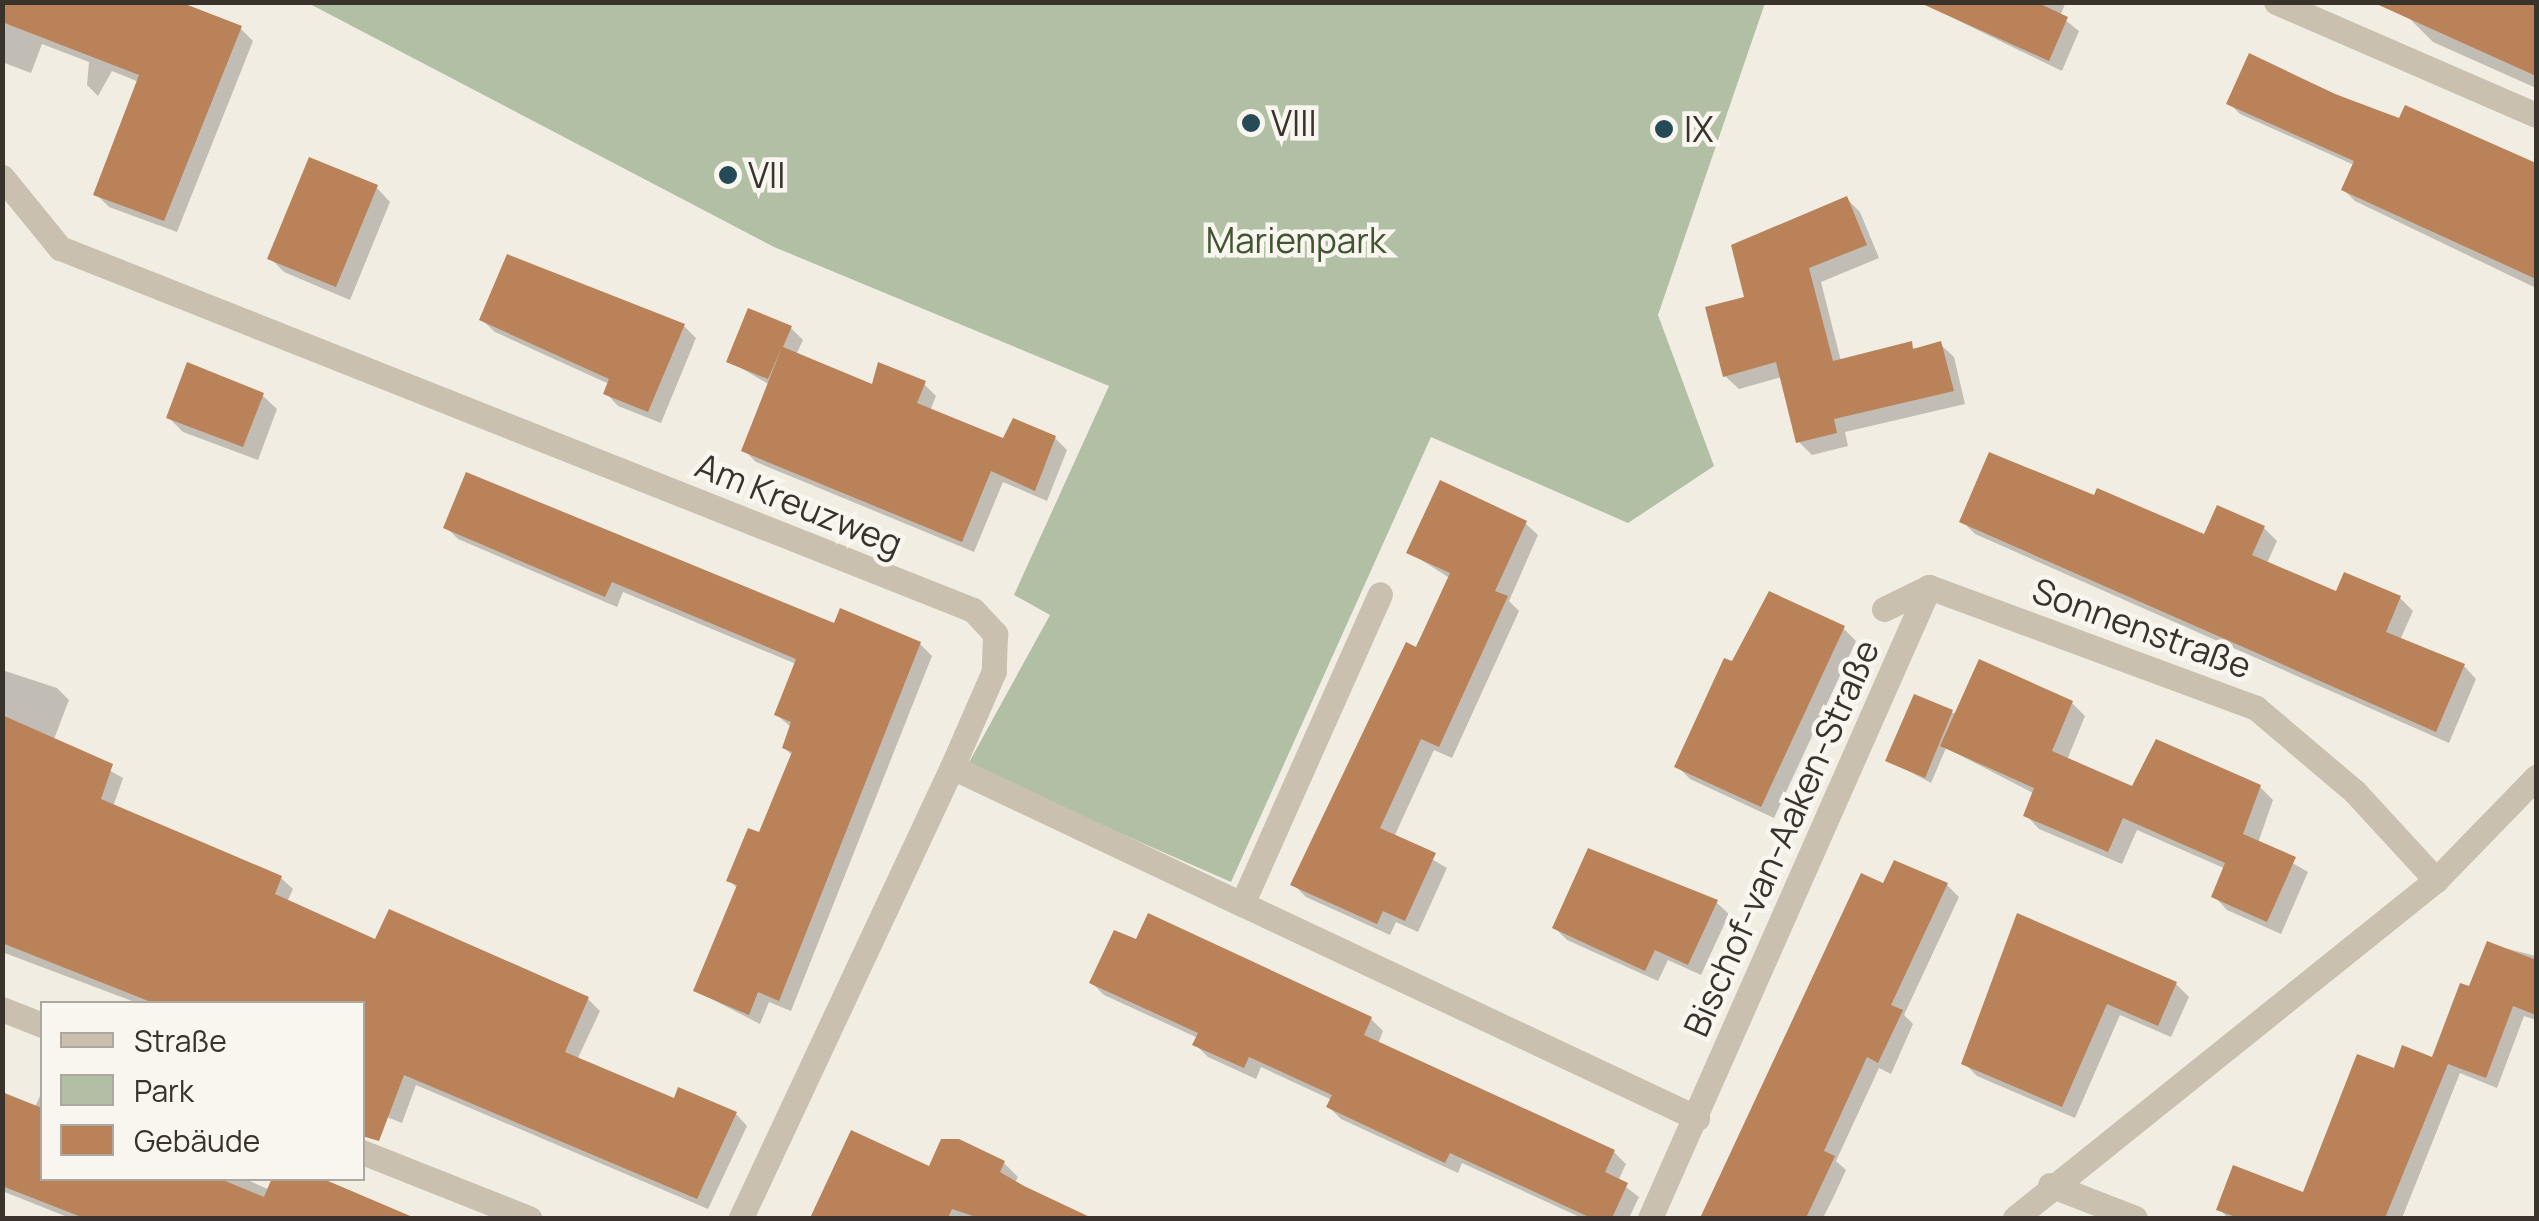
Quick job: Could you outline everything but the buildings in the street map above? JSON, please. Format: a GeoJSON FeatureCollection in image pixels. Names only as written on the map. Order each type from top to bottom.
{"type":"FeatureCollection","features":[{"type":"Feature","properties":{"kind":"street"},"geometry":{"type":"LineString","coordinates":[[2276,2],[2326,12],[2536,115]]}},
{"type":"Feature","properties":{"kind":"street","name":"Am Kreuzweg"},"geometry":{"type":"LineString","coordinates":[[2,176],[60,248],[972,610],[995,634],[994,670],[952,768],[741,1218]]}},
{"type":"Feature","properties":{"kind":"street"},"geometry":{"type":"LineString","coordinates":[[1884,609],[1930,587]]}},
{"type":"Feature","properties":{"kind":"street","name":"Sonnenstraße"},"geometry":{"type":"LineString","coordinates":[[1930,587],[2256,708],[2355,792],[2436,880]]}},
{"type":"Feature","properties":{"kind":"street","name":"Bischof-van-Aaken-Straße"},"geometry":{"type":"LineString","coordinates":[[1650,1218],[1930,587]]}},
{"type":"Feature","properties":{"kind":"street"},"geometry":{"type":"LineString","coordinates":[[1242,904],[1380,594]]}},
{"type":"Feature","properties":{"kind":"street"},"geometry":{"type":"LineString","coordinates":[[952,768],[1697,1118]]}},
{"type":"Feature","properties":{"kind":"street"},"geometry":{"type":"LineString","coordinates":[[2015,1218],[2050,1185],[2436,880],[2536,777]]}},
{"type":"Feature","properties":{"kind":"street"},"geometry":{"type":"LineString","coordinates":[[2,1009],[40,1024]]}},
{"type":"Feature","properties":{"kind":"street"},"geometry":{"type":"LineString","coordinates":[[365,1153],[529,1218]]}},
{"type":"Feature","properties":{"kind":"street"},"geometry":{"type":"LineString","coordinates":[[2050,1185],[2135,1218]]}},
{"type":"Feature","properties":{"kind":"green space","name":"Marienpark"},"geometry":{"type":"Polygon","coordinates":[[[308,3],[1765,3],[1658,315],[1714,466],[1628,523],[1431,437],[1231,882],[967,766],[1050,615],[1014,595],[1109,386],[774,247],[308,3]]]}},
{"type":"Feature","properties":{"kind":"place","name":"VIII"},"geometry":{"type":"Point","coordinates":[1251,123]}},
{"type":"Feature","properties":{"kind":"place","name":"IX"},"geometry":{"type":"Point","coordinates":[1664,129]}},
{"type":"Feature","properties":{"kind":"place","name":"VII"},"geometry":{"type":"Point","coordinates":[728,175]}}]}
